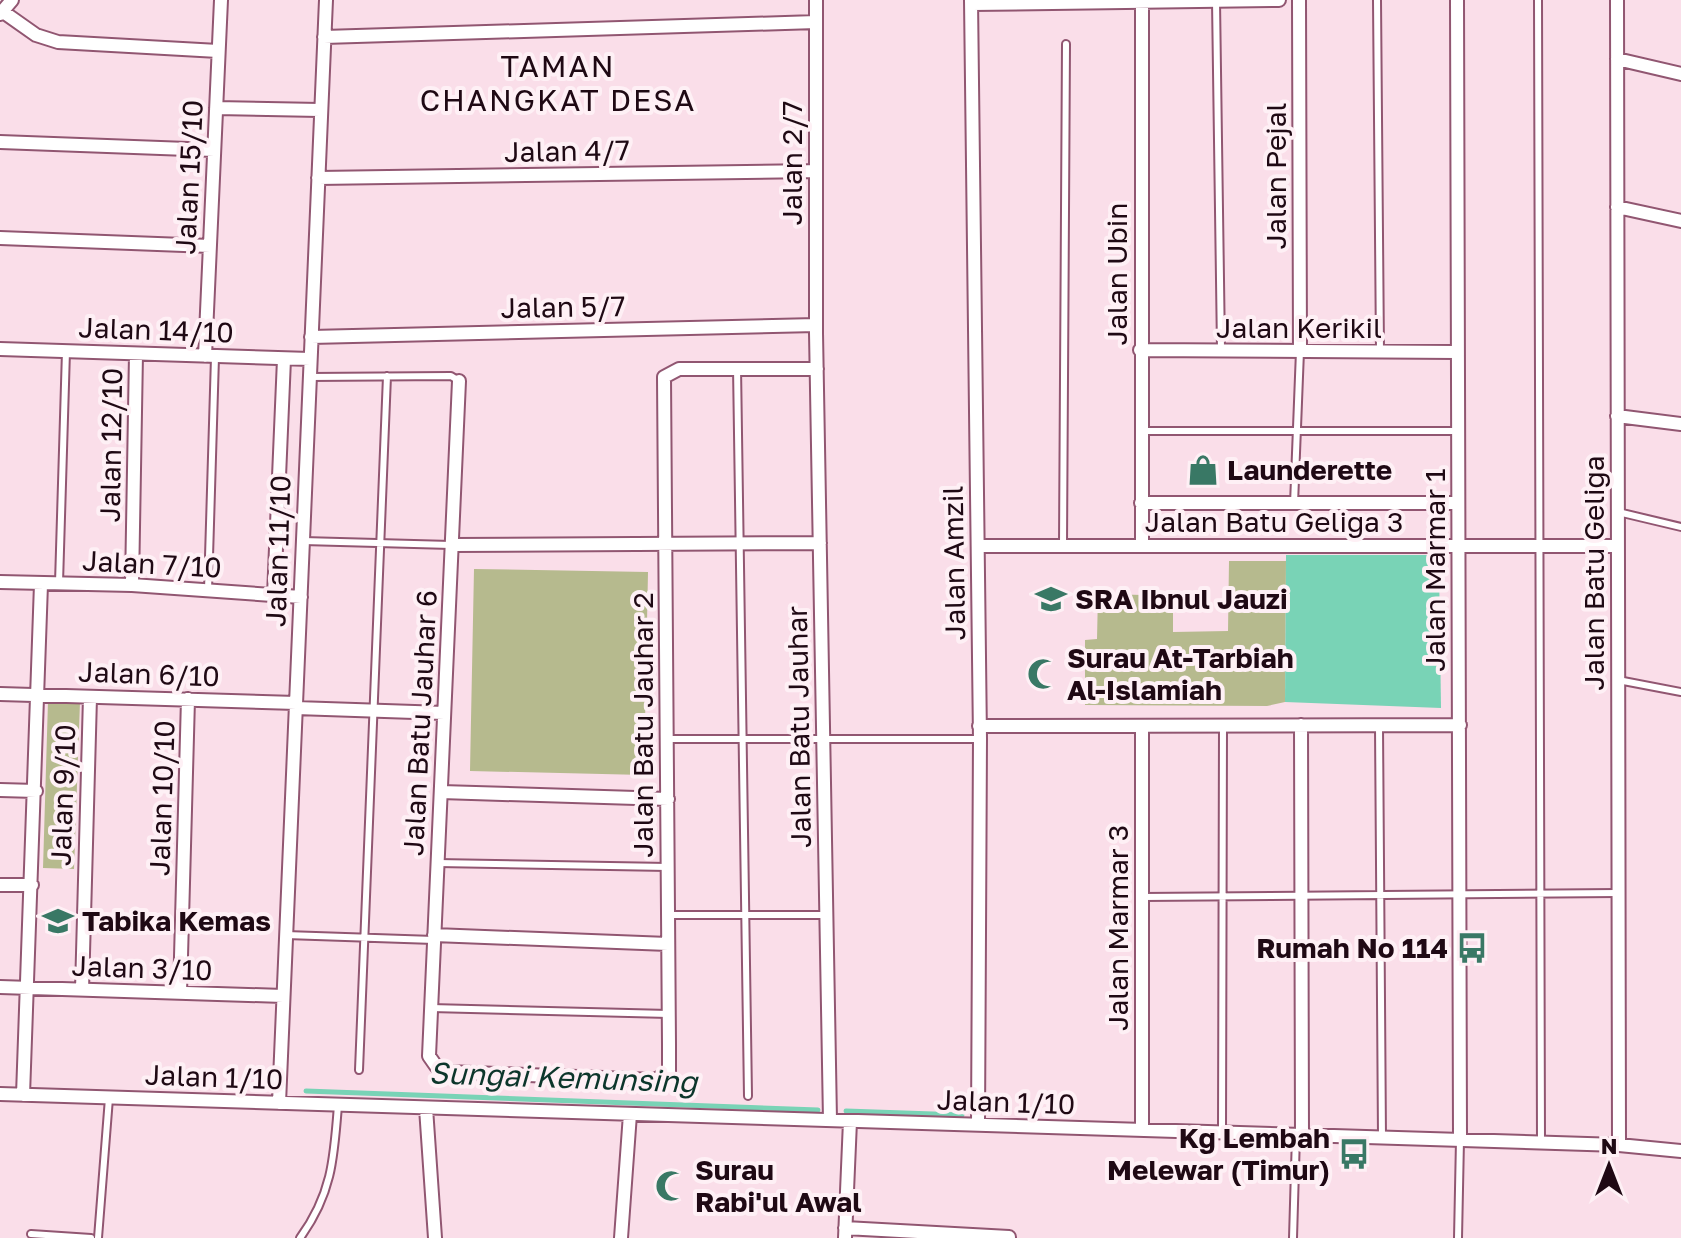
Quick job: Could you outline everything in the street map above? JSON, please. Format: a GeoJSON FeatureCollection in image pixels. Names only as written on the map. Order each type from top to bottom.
{"type":"FeatureCollection","features":[{"type":"Feature","properties":{"kind":"street"},"geometry":{"type":"LineString","coordinates":[[12,0],[1,12],[36,35],[58,42],[218,51]]}},
{"type":"Feature","properties":{"kind":"street","name":"Jalan 15/10"},"geometry":{"type":"LineString","coordinates":[[210,356],[210,246],[221,0]]}},
{"type":"Feature","properties":{"kind":"street","name":"Jalan 11/10"},"geometry":{"type":"LineString","coordinates":[[279,1103],[326,0]]}},
{"type":"Feature","properties":{"kind":"street","name":"Jalan 2/7"},"geometry":{"type":"LineString","coordinates":[[816,0],[816,329]]}},
{"type":"Feature","properties":{"kind":"street"},"geometry":{"type":"LineString","coordinates":[[972,2],[1279,0]]}},
{"type":"Feature","properties":{"kind":"street","name":"Jalan Pejal"},"geometry":{"type":"LineString","coordinates":[[1299,0],[1300,351]]}},
{"type":"Feature","properties":{"kind":"street","name":"Jalan Marmar 1"},"geometry":{"type":"LineString","coordinates":[[1457,0],[1460,1140]]}},
{"type":"Feature","properties":{"kind":"street","name":"Jalan Batu Geliga"},"geometry":{"type":"LineString","coordinates":[[1617,0],[1619,1145]]}},
{"type":"Feature","properties":{"kind":"street","name":"Jalan Amzil"},"geometry":{"type":"LineString","coordinates":[[972,2],[980,739],[978,1125]]}},
{"type":"Feature","properties":{"kind":"street","name":"Jalan Ubin"},"geometry":{"type":"LineString","coordinates":[[1142,2],[1139,431],[1142,546]]}},
{"type":"Feature","properties":{"kind":"street"},"geometry":{"type":"LineString","coordinates":[[324,37],[816,22]]}},
{"type":"Feature","properties":{"kind":"street"},"geometry":{"type":"LineString","coordinates":[[1617,59],[1681,74]]}},
{"type":"Feature","properties":{"kind":"street"},"geometry":{"type":"LineString","coordinates":[[216,108],[320,110]]}},
{"type":"Feature","properties":{"kind":"street"},"geometry":{"type":"LineString","coordinates":[[0,142],[214,150]]}},
{"type":"Feature","properties":{"kind":"street","name":"Jalan 4/7"},"geometry":{"type":"LineString","coordinates":[[318,178],[816,171]]}},
{"type":"Feature","properties":{"kind":"street"},"geometry":{"type":"LineString","coordinates":[[1617,207],[1681,221]]}},
{"type":"Feature","properties":{"kind":"street"},"geometry":{"type":"LineString","coordinates":[[0,238],[210,246]]}},
{"type":"Feature","properties":{"kind":"street","name":"Jalan 5/7"},"geometry":{"type":"LineString","coordinates":[[311,337],[816,329]]}},
{"type":"Feature","properties":{"kind":"street","name":"Jalan Batu Jauhar"},"geometry":{"type":"LineString","coordinates":[[816,329],[830,1120]]}},
{"type":"Feature","properties":{"kind":"street","name":"Jalan 14/10"},"geometry":{"type":"LineString","coordinates":[[0,349],[310,359]]}},
{"type":"Feature","properties":{"kind":"street","name":"Jalan Kerikil"},"geometry":{"type":"LineString","coordinates":[[1140,350],[1457,352]]}},
{"type":"Feature","properties":{"kind":"street","name":"Jalan 12/10"},"geometry":{"type":"LineString","coordinates":[[132,585],[136,354]]}},
{"type":"Feature","properties":{"kind":"street"},"geometry":{"type":"LineString","coordinates":[[274,595],[284,359]]}},
{"type":"Feature","properties":{"kind":"street"},"geometry":{"type":"LineString","coordinates":[[737,367],[817,369]]}},
{"type":"Feature","properties":{"kind":"street","name":"Jalan Batu Jauhar 2"},"geometry":{"type":"LineString","coordinates":[[669,1072],[664,377],[679,369],[737,367]]}},
{"type":"Feature","properties":{"kind":"street","name":"Jalan Batu Jauhar 6"},"geometry":{"type":"LineString","coordinates":[[459,381],[429,1056],[436,1066],[448,1072],[655,1080],[669,1072]]}},
{"type":"Feature","properties":{"kind":"street"},"geometry":{"type":"LineString","coordinates":[[1617,416],[1681,424]]}},
{"type":"Feature","properties":{"kind":"street","name":"Jalan Batu Geliga 3"},"geometry":{"type":"LineString","coordinates":[[1141,503],[1458,503]]}},
{"type":"Feature","properties":{"kind":"street"},"geometry":{"type":"LineString","coordinates":[[452,545],[820,543]]}},
{"type":"Feature","properties":{"kind":"street","name":"Jalan Batu Geliga 3"},"geometry":{"type":"LineString","coordinates":[[978,546],[1618,546]]}},
{"type":"Feature","properties":{"kind":"street","name":"Jalan 7/10"},"geometry":{"type":"LineString","coordinates":[[0,582],[132,585],[301,597]]}},
{"type":"Feature","properties":{"kind":"street"},"geometry":{"type":"LineString","coordinates":[[23,1095],[40,695],[41,584]]}},
{"type":"Feature","properties":{"kind":"street","name":"Jalan 6/10"},"geometry":{"type":"LineString","coordinates":[[0,694],[188,699],[444,713]]}},
{"type":"Feature","properties":{"kind":"street","name":"Jalan 9/10"},"geometry":{"type":"LineString","coordinates":[[82,990],[90,697]]}},
{"type":"Feature","properties":{"kind":"street","name":"Jalan 10/10"},"geometry":{"type":"LineString","coordinates":[[180,993],[188,699]]}},
{"type":"Feature","properties":{"kind":"street"},"geometry":{"type":"LineString","coordinates":[[1299,1135],[1301,725]]}},
{"type":"Feature","properties":{"kind":"street"},"geometry":{"type":"LineString","coordinates":[[979,726],[1460,725]]}},
{"type":"Feature","properties":{"kind":"street","name":"Jalan Marmar 3"},"geometry":{"type":"LineString","coordinates":[[1142,727],[1142,1130]]}},
{"type":"Feature","properties":{"kind":"street"},"geometry":{"type":"LineString","coordinates":[[0,790],[36,791]]}},
{"type":"Feature","properties":{"kind":"street"},"geometry":{"type":"LineString","coordinates":[[441,792],[668,799]]}},
{"type":"Feature","properties":{"kind":"street"},"geometry":{"type":"LineString","coordinates":[[0,885],[32,885]]}},
{"type":"Feature","properties":{"kind":"street"},"geometry":{"type":"LineString","coordinates":[[434,937],[668,944]]}},
{"type":"Feature","properties":{"kind":"street","name":"Jalan 3/10"},"geometry":{"type":"LineString","coordinates":[[0,987],[283,996]]}},
{"type":"Feature","properties":{"kind":"street","name":"Jalan 1/10"},"geometry":{"type":"LineString","coordinates":[[0,1094],[1619,1145],[1681,1151]]}},
{"type":"Feature","properties":{"kind":"street"},"geometry":{"type":"LineString","coordinates":[[426,1108],[435,1238]]}},
{"type":"Feature","properties":{"kind":"street"},"geometry":{"type":"LineString","coordinates":[[621,1238],[630,1114]]}},
{"type":"Feature","properties":{"kind":"street"},"geometry":{"type":"LineString","coordinates":[[850,1121],[845,1233],[1009,1237]]}},
{"type":"Feature","properties":{"kind":"lane"},"geometry":{"type":"LineString","coordinates":[[1377,0],[1380,352]]}},
{"type":"Feature","properties":{"kind":"lane"},"geometry":{"type":"LineString","coordinates":[[1538,0],[1541,1143]]}},
{"type":"Feature","properties":{"kind":"lane"},"geometry":{"type":"LineString","coordinates":[[1216,1],[1221,352]]}},
{"type":"Feature","properties":{"kind":"lane"},"geometry":{"type":"LineString","coordinates":[[1063,546],[1066,44]]}},
{"type":"Feature","properties":{"kind":"lane"},"geometry":{"type":"LineString","coordinates":[[59,584],[66,351]]}},
{"type":"Feature","properties":{"kind":"lane"},"geometry":{"type":"LineString","coordinates":[[1294,504],[1300,351]]}},
{"type":"Feature","properties":{"kind":"lane"},"geometry":{"type":"LineString","coordinates":[[208,590],[210,356]]}},
{"type":"Feature","properties":{"kind":"lane"},"geometry":{"type":"LineString","coordinates":[[737,367],[748,1096]]}},
{"type":"Feature","properties":{"kind":"lane"},"geometry":{"type":"LineString","coordinates":[[359,1070],[387,376]]}},
{"type":"Feature","properties":{"kind":"lane"},"geometry":{"type":"LineString","coordinates":[[309,377],[451,376],[459,381]]}},
{"type":"Feature","properties":{"kind":"lane"},"geometry":{"type":"LineString","coordinates":[[1139,431],[1459,431]]}},
{"type":"Feature","properties":{"kind":"lane"},"geometry":{"type":"LineString","coordinates":[[1618,512],[1681,527]]}},
{"type":"Feature","properties":{"kind":"lane"},"geometry":{"type":"LineString","coordinates":[[303,541],[452,545]]}},
{"type":"Feature","properties":{"kind":"lane"},"geometry":{"type":"LineString","coordinates":[[1618,680],[1681,692]]}},
{"type":"Feature","properties":{"kind":"lane"},"geometry":{"type":"LineString","coordinates":[[1222,1133],[1223,726]]}},
{"type":"Feature","properties":{"kind":"lane"},"geometry":{"type":"LineString","coordinates":[[1379,726],[1382,1138]]}},
{"type":"Feature","properties":{"kind":"lane"},"geometry":{"type":"LineString","coordinates":[[668,739],[980,739]]}},
{"type":"Feature","properties":{"kind":"lane"},"geometry":{"type":"LineString","coordinates":[[437,863],[668,867]]}},
{"type":"Feature","properties":{"kind":"lane"},"geometry":{"type":"LineString","coordinates":[[1142,897],[1618,893]]}},
{"type":"Feature","properties":{"kind":"lane"},"geometry":{"type":"LineString","coordinates":[[669,915],[826,915]]}},
{"type":"Feature","properties":{"kind":"lane"},"geometry":{"type":"LineString","coordinates":[[286,935],[434,937]]}},
{"type":"Feature","properties":{"kind":"lane"},"geometry":{"type":"LineString","coordinates":[[431,1008],[669,1014]]}},
{"type":"Feature","properties":{"kind":"lane"},"geometry":{"type":"LineString","coordinates":[[98,1238],[109,1098]]}},
{"type":"Feature","properties":{"kind":"lane"},"geometry":{"type":"LineString","coordinates":[[300,1238],[319,1212],[325,1196],[338,1105]]}},
{"type":"Feature","properties":{"kind":"lane"},"geometry":{"type":"LineString","coordinates":[[1293,1238],[1299,1135]]}},
{"type":"Feature","properties":{"kind":"lane"},"geometry":{"type":"LineString","coordinates":[[1458,1238],[1460,1140]]}},
{"type":"Feature","properties":{"kind":"lane"},"geometry":{"type":"LineString","coordinates":[[31,1234],[91,1238]]}},
{"type":"Feature","properties":{"kind":"shaded area"},"geometry":{"type":"Polygon","coordinates":[[[1286,555],[1428,555],[1439,566],[1441,708],[1285,702],[1286,555]]]}},
{"type":"Feature","properties":{"kind":"shaded area"},"geometry":{"type":"Polygon","coordinates":[[[1229,561],[1286,561],[1285,702],[1267,706],[1085,705],[1085,640],[1097,639],[1098,594],[1145,595],[1145,604],[1173,605],[1173,632],[1228,631],[1229,561]]]}},
{"type":"Feature","properties":{"kind":"shaded area"},"geometry":{"type":"Polygon","coordinates":[[[474,569],[648,572],[644,775],[470,771],[474,569]]]}},
{"type":"Feature","properties":{"kind":"shaded area"},"geometry":{"type":"Polygon","coordinates":[[[48,701],[80,702],[74,869],[43,868],[48,701]]]}},
{"type":"Feature","properties":{"kind":"waterway","name":"Sungai Kemunsing"},"geometry":{"type":"LineString","coordinates":[[306,1091],[818,1110]]}},
{"type":"Feature","properties":{"kind":"waterway","name":"Sungai Kemunsing"},"geometry":{"type":"LineString","coordinates":[[846,1111],[962,1115]]}},
{"type":"Feature","properties":{"kind":"place","name":"Launderette"},"geometry":{"type":"Point","coordinates":[1203,470]}},
{"type":"Feature","properties":{"kind":"place","name":"SRA Ibnul Jauzi"},"geometry":{"type":"Point","coordinates":[1051,599]}},
{"type":"Feature","properties":{"kind":"place","name":"Surau At-Tarbiah Al-Islamiah"},"geometry":{"type":"Point","coordinates":[1043,674]}},
{"type":"Feature","properties":{"kind":"place","name":"Tabika Kemas"},"geometry":{"type":"Point","coordinates":[58,921]}},
{"type":"Feature","properties":{"kind":"place","name":"Rumah No 114"},"geometry":{"type":"Point","coordinates":[1472,948]}},
{"type":"Feature","properties":{"kind":"place","name":"Kg Lembah Melewar (Timur)"},"geometry":{"type":"Point","coordinates":[1354,1154]}},
{"type":"Feature","properties":{"kind":"place","name":"Surau Rabi'ul Awal"},"geometry":{"type":"Point","coordinates":[671,1186]}},
{"type":"Feature","properties":{"kind":"district","name":"TAMAN CHANGKAT DESA"},"geometry":{"type":"Point","coordinates":[558,84]}}]}
